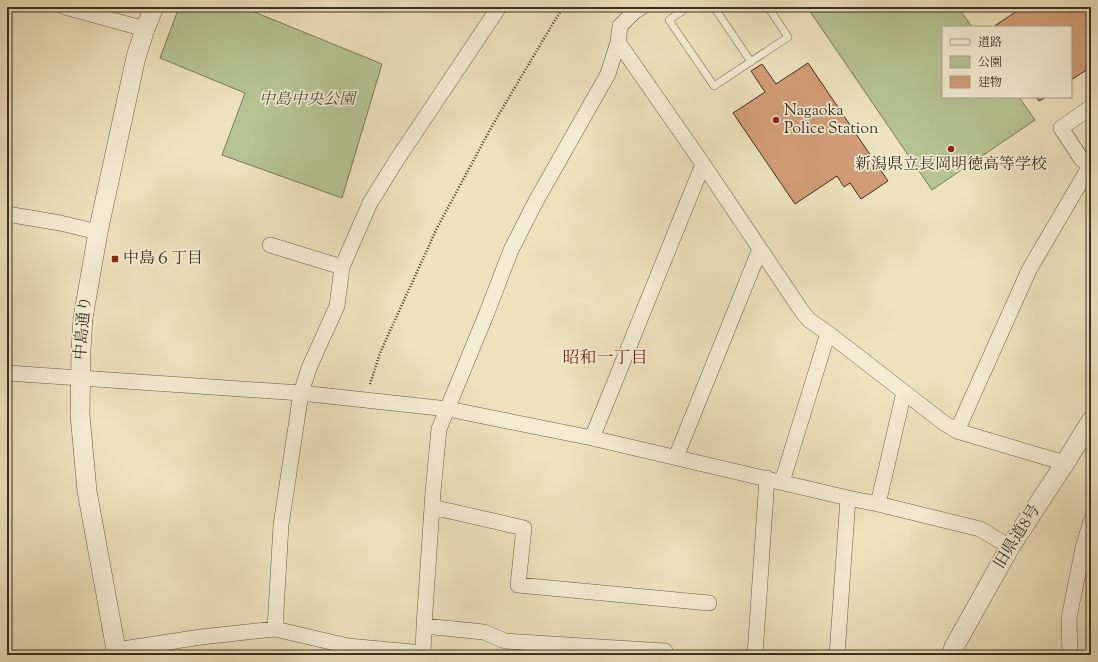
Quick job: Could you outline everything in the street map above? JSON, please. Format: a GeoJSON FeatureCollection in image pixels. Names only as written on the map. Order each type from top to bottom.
{"type":"FeatureCollection","features":[{"type":"Feature","properties":{"kind":"street"},"geometry":{"type":"LineString","coordinates":[[65,7],[145,29]]}},
{"type":"Feature","properties":{"kind":"street","name":"中島通り"},"geometry":{"type":"LineString","coordinates":[[116,652],[87,491],[80,414],[83,318],[98,232],[136,58],[154,7]]}},
{"type":"Feature","properties":{"kind":"street"},"geometry":{"type":"LineString","coordinates":[[275,629],[281,526],[301,394],[309,368],[337,306],[342,267],[370,203],[388,173],[500,7]]}},
{"type":"Feature","properties":{"kind":"street"},"geometry":{"type":"LineString","coordinates":[[116,652],[201,637],[275,629],[348,646],[423,654],[432,507],[439,429],[511,250],[536,201],[608,74],[618,42],[620,26],[634,12],[642,7]]}},
{"type":"Feature","properties":{"kind":"street"},"geometry":{"type":"LineString","coordinates":[[618,42],[703,164],[800,310],[809,320],[944,423],[957,430],[1065,463]]}},
{"type":"Feature","properties":{"kind":"street"},"geometry":{"type":"LineString","coordinates":[[957,430],[1029,270],[1091,164],[1082,160],[1061,128],[1091,107]]}},
{"type":"Feature","properties":{"kind":"street"},"geometry":{"type":"LineString","coordinates":[[592,438],[703,164]]}},
{"type":"Feature","properties":{"kind":"street"},"geometry":{"type":"LineString","coordinates":[[7,214],[60,223],[98,232]]}},
{"type":"Feature","properties":{"kind":"street"},"geometry":{"type":"LineString","coordinates":[[270,245],[342,267]]}},
{"type":"Feature","properties":{"kind":"street"},"geometry":{"type":"LineString","coordinates":[[676,457],[760,249]]}},
{"type":"Feature","properties":{"kind":"street"},"geometry":{"type":"LineString","coordinates":[[782,482],[828,333]]}},
{"type":"Feature","properties":{"kind":"street"},"geometry":{"type":"LineString","coordinates":[[7,373],[301,394],[448,409],[592,438],[980,529],[1010,547]]}},
{"type":"Feature","properties":{"kind":"street"},"geometry":{"type":"LineString","coordinates":[[878,504],[904,392]]}},
{"type":"Feature","properties":{"kind":"street","name":"旧県道8号"},"geometry":{"type":"LineString","coordinates":[[951,655],[954,647],[1010,547],[1089,429]]}},
{"type":"Feature","properties":{"kind":"street"},"geometry":{"type":"LineString","coordinates":[[755,655],[767,478]]}},
{"type":"Feature","properties":{"kind":"street"},"geometry":{"type":"LineString","coordinates":[[837,655],[848,498]]}},
{"type":"Feature","properties":{"kind":"street"},"geometry":{"type":"LineString","coordinates":[[432,507],[524,528],[518,586],[709,603]]}},
{"type":"Feature","properties":{"kind":"street"},"geometry":{"type":"LineString","coordinates":[[1070,655],[1069,618],[1087,549],[1091,521]]}},
{"type":"Feature","properties":{"kind":"street"},"geometry":{"type":"LineString","coordinates":[[424,626],[484,632],[505,641],[665,651],[665,655]]}},
{"type":"Feature","properties":{"kind":"lane"},"geometry":{"type":"LineString","coordinates":[[688,7],[669,20],[714,86],[788,37],[768,7]]}},
{"type":"Feature","properties":{"kind":"lane"},"geometry":{"type":"LineString","coordinates":[[714,7],[751,62]]}},
{"type":"Feature","properties":{"kind":"path"},"geometry":{"type":"LineString","coordinates":[[366,400],[368,388],[380,353],[437,228],[492,126],[564,7]]}},
{"type":"Feature","properties":{"kind":"green space","name":"中島中央公園"},"geometry":{"type":"Polygon","coordinates":[[[179,7],[242,7],[382,64],[342,198],[222,155],[245,93],[160,58],[179,7]]]}},
{"type":"Feature","properties":{"kind":"green space","name":"新潟県立長岡明徳高等学校"},"geometry":{"type":"Polygon","coordinates":[[[807,7],[958,7],[971,26],[942,26],[942,98],[1020,98],[1035,120],[932,190],[807,7]]]}},
{"type":"Feature","properties":{"kind":"building"},"geometry":{"type":"Polygon","coordinates":[[[1023,7],[1091,7],[1091,67],[1072,79],[1072,26],[994,26],[1023,7]]]}},
{"type":"Feature","properties":{"kind":"building"},"geometry":{"type":"Polygon","coordinates":[[[808,63],[888,181],[861,199],[850,183],[844,187],[837,176],[795,204],[733,113],[765,92],[751,71],[762,64],[776,84],[808,63]]]}},
{"type":"Feature","properties":{"kind":"building"},"geometry":{"type":"Polygon","coordinates":[[[1037,98],[1044,98],[1039,101],[1037,98]]]}},
{"type":"Feature","properties":{"kind":"place","name":"Nagaoka Police Station"},"geometry":{"type":"Point","coordinates":[776,120]}},
{"type":"Feature","properties":{"kind":"place","name":"新潟県立長岡明徳高等学校"},"geometry":{"type":"Point","coordinates":[951,149]}},
{"type":"Feature","properties":{"kind":"place","name":"中島６丁目"},"geometry":{"type":"Point","coordinates":[115,259]}},
{"type":"Feature","properties":{"kind":"district","name":"昭和一丁目"},"geometry":{"type":"Point","coordinates":[605,359]}}]}
